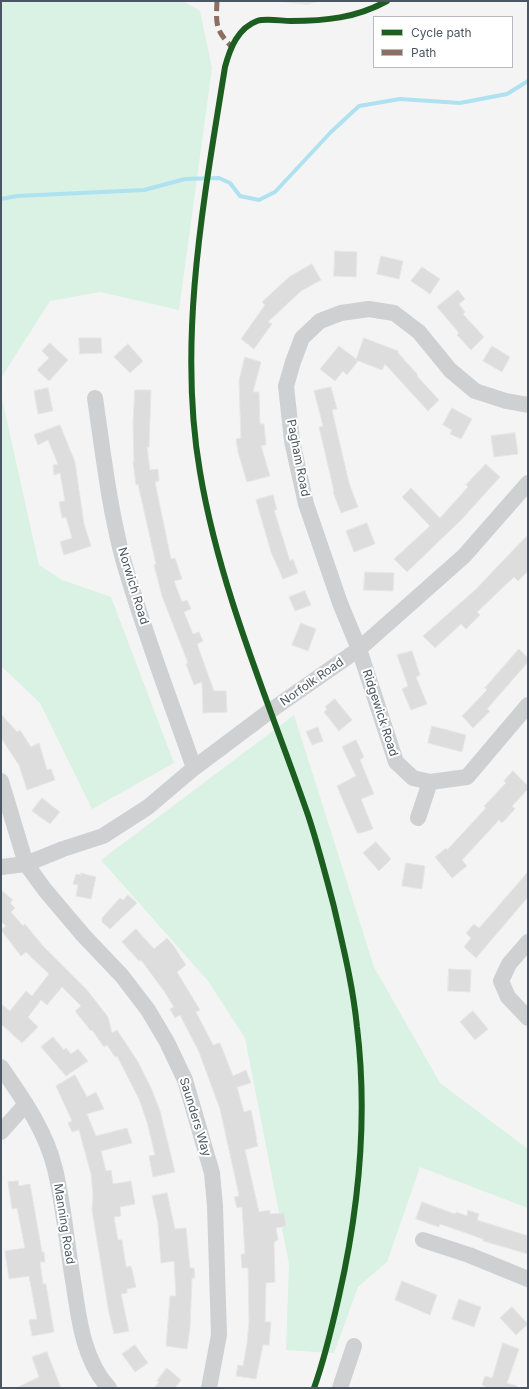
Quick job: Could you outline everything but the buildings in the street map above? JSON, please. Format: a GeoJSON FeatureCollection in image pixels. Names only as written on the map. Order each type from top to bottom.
{"type":"FeatureCollection","features":[{"type":"Feature","properties":{"kind":"street","name":"Pagham Road"},"geometry":{"type":"LineString","coordinates":[[359,649],[340,603],[306,504],[292,441],[286,386],[302,338],[320,321],[341,313],[369,309],[394,314],[419,332],[450,370],[475,391],[506,401],[528,405]]}},
{"type":"Feature","properties":{"kind":"street","name":"Norwich Road"},"geometry":{"type":"LineString","coordinates":[[94,398],[114,516],[123,558],[137,606],[194,768]]}},
{"type":"Feature","properties":{"kind":"street","name":"Norfolk Road"},"geometry":{"type":"LineString","coordinates":[[1,867],[26,864],[63,849],[103,836],[148,807],[194,768],[359,649],[464,556],[528,483]]}},
{"type":"Feature","properties":{"kind":"street","name":"Ridgewick Road"},"geometry":{"type":"LineString","coordinates":[[359,649],[396,762],[413,778],[430,782],[467,777],[528,705]]}},
{"type":"Feature","properties":{"kind":"street","name":"Saunders Way"},"geometry":{"type":"LineString","coordinates":[[1,781],[26,864],[45,890],[83,935],[122,976],[148,1010],[167,1042],[185,1080],[212,1173],[215,1206],[219,1335],[208,1388]]}},
{"type":"Feature","properties":{"kind":"street"},"geometry":{"type":"LineString","coordinates":[[418,818],[430,782]]}},
{"type":"Feature","properties":{"kind":"street"},"geometry":{"type":"LineString","coordinates":[[528,942],[509,964],[501,980],[508,997],[528,1018]]}},
{"type":"Feature","properties":{"kind":"street","name":"Manning Road"},"geometry":{"type":"LineString","coordinates":[[1,1067],[26,1104],[44,1135],[55,1169],[80,1329],[91,1359],[109,1388]]}},
{"type":"Feature","properties":{"kind":"street"},"geometry":{"type":"LineString","coordinates":[[1,1132],[26,1104]]}},
{"type":"Feature","properties":{"kind":"street"},"geometry":{"type":"LineString","coordinates":[[423,1240],[469,1255],[528,1279]]}},
{"type":"Feature","properties":{"kind":"street"},"geometry":{"type":"LineString","coordinates":[[340,1388],[354,1346]]}},
{"type":"Feature","properties":{"kind":"shaded area"},"geometry":{"type":"Polygon","coordinates":[[[273,1],[321,1],[307,5],[273,1]]]}},
{"type":"Feature","properties":{"kind":"green space"},"geometry":{"type":"Polygon","coordinates":[[[1,1],[183,1],[200,11],[212,68],[179,310],[100,292],[50,301],[1,378],[1,1]]]}},
{"type":"Feature","properties":{"kind":"green space"},"geometry":{"type":"Polygon","coordinates":[[[1,394],[39,565],[62,580],[111,597],[174,763],[92,809],[40,703],[1,666],[1,394]]]}},
{"type":"Feature","properties":{"kind":"green space"},"geometry":{"type":"Polygon","coordinates":[[[294,715],[374,967],[440,1083],[528,1149],[528,1208],[420,1167],[387,1262],[358,1287],[334,1353],[286,1350],[289,1264],[245,1038],[208,981],[101,860],[294,715]]]}},
{"type":"Feature","properties":{"kind":"waterway"},"geometry":{"type":"LineString","coordinates":[[1,199],[17,196],[144,190],[185,179],[219,178],[230,183],[240,196],[259,200],[275,192],[331,132],[359,106],[400,99],[460,103],[507,94],[528,81]]}},
{"type":"Feature","properties":{"kind":"marked path"},"geometry":{"type":"LineString","coordinates":[[217,1],[218,26],[222,36],[232,47]]}},
{"type":"Feature","properties":{"kind":"cycle path"},"geometry":{"type":"LineString","coordinates":[[314,1388],[331,1331],[352,1230],[360,1162],[362,1095],[357,1027],[353,996],[344,951],[319,849],[247,646],[220,560],[209,516],[200,472],[194,422],[191,371],[192,320],[196,269],[209,167],[225,67],[232,46],[245,28],[257,21],[304,21],[328,19],[352,15],[387,1]]}}]}
